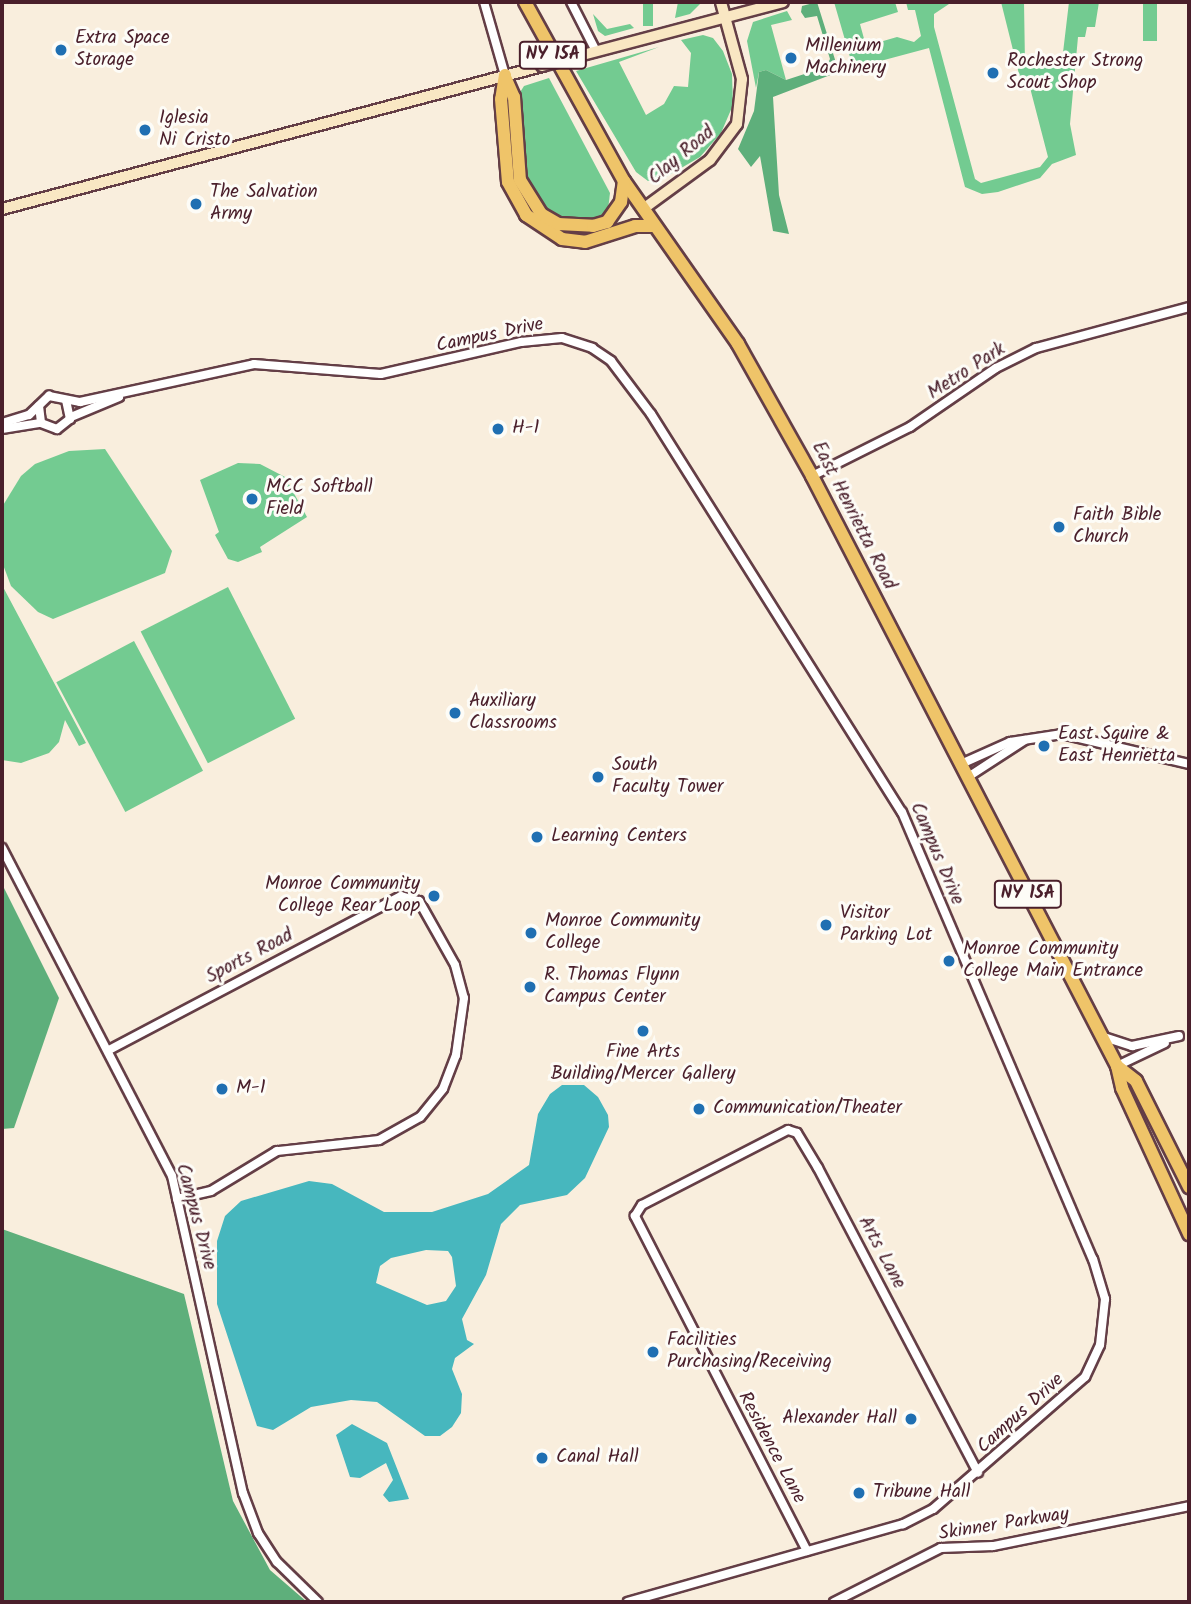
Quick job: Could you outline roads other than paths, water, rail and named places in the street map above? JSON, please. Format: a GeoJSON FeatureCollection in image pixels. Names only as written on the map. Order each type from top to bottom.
{"type":"FeatureCollection","features":[{"type":"Feature","properties":{"kind":"main road","name":"East Henrietta Road"},"geometry":{"type":"LineString","coordinates":[[525,2],[624,181],[738,344],[812,477],[1117,1066],[1122,1088],[1189,1234]]}},
{"type":"Feature","properties":{"kind":"main road"},"geometry":{"type":"LineString","coordinates":[[505,75],[514,97],[520,180],[541,214],[558,224],[607,222],[621,202],[624,181]]}},
{"type":"Feature","properties":{"kind":"main road"},"geometry":{"type":"LineString","coordinates":[[505,75],[500,99],[508,182],[526,215],[562,239],[585,242],[635,226],[653,226]]}},
{"type":"Feature","properties":{"kind":"main road","name":"East Henrietta Road"},"geometry":{"type":"LineString","coordinates":[[1117,1066],[1136,1081],[1189,1187]]}},
{"type":"Feature","properties":{"kind":"street"},"geometry":{"type":"LineString","coordinates":[[484,2],[505,75]]}},
{"type":"Feature","properties":{"kind":"street"},"geometry":{"type":"LineString","coordinates":[[571,2],[596,51]]}},
{"type":"Feature","properties":{"kind":"street","name":"Clay Road"},"geometry":{"type":"LineString","coordinates":[[643,209],[710,160],[737,124],[742,79],[721,2]]}},
{"type":"Feature","properties":{"kind":"street"},"geometry":{"type":"LineString","coordinates":[[2,209],[782,2]]}},
{"type":"Feature","properties":{"kind":"street","name":"Metro Park"},"geometry":{"type":"LineString","coordinates":[[812,477],[910,427],[996,368],[1036,348],[1189,307]]}},
{"type":"Feature","properties":{"kind":"street","name":"Campus Drive"},"geometry":{"type":"LineString","coordinates":[[65,399],[80,402],[254,364],[381,374],[521,342],[562,338],[592,348],[626,379],[902,812],[1093,1259],[1105,1299],[1105,1322],[1085,1377],[978,1473],[933,1509],[903,1524],[628,1602]]}},
{"type":"Feature","properties":{"kind":"street","name":"Campus Drive"},"geometry":{"type":"LineString","coordinates":[[71,417],[135,391]]}},
{"type":"Feature","properties":{"kind":"street"},"geometry":{"type":"LineString","coordinates":[[2,423],[29,415],[49,396],[65,399],[71,417],[57,429],[41,423],[2,429]]}},
{"type":"Feature","properties":{"kind":"street"},"geometry":{"type":"LineString","coordinates":[[39,406],[41,423]]}},
{"type":"Feature","properties":{"kind":"street"},"geometry":{"type":"LineString","coordinates":[[961,764],[1010,742],[1069,734],[1189,764]]}},
{"type":"Feature","properties":{"kind":"street"},"geometry":{"type":"LineString","coordinates":[[968,777],[1026,740]]}},
{"type":"Feature","properties":{"kind":"street","name":"Campus Drive"},"geometry":{"type":"LineString","coordinates":[[2,848],[172,1176],[243,1493],[258,1533],[276,1562],[318,1602]]}},
{"type":"Feature","properties":{"kind":"street","name":"Sports Road"},"geometry":{"type":"LineString","coordinates":[[109,1050],[408,896],[423,906],[455,965],[464,998],[456,1055],[437,1099],[420,1117],[388,1137],[276,1151],[211,1191],[177,1199]]}},
{"type":"Feature","properties":{"kind":"street"},"geometry":{"type":"LineString","coordinates":[[1117,1066],[1189,1031]]}},
{"type":"Feature","properties":{"kind":"street"},"geometry":{"type":"LineString","coordinates":[[1101,1036],[1132,1046],[1179,1036]]}},
{"type":"Feature","properties":{"kind":"street","name":"Arts Lane"},"geometry":{"type":"LineString","coordinates":[[712,1169],[788,1130],[797,1133],[978,1473]]}},
{"type":"Feature","properties":{"kind":"street","name":"Residence Lane"},"geometry":{"type":"LineString","coordinates":[[712,1169],[642,1205],[637,1209],[637,1226],[807,1551]]}},
{"type":"Feature","properties":{"kind":"street","name":"Skinner Parkway"},"geometry":{"type":"LineString","coordinates":[[834,1602],[941,1548],[993,1546],[1189,1506]]}},
{"type":"Feature","properties":{"kind":"water"},"geometry":{"type":"Polygon","coordinates":[[[562,1085],[584,1085],[598,1097],[608,1115],[609,1127],[585,1178],[567,1195],[520,1205],[501,1224],[486,1275],[462,1319],[467,1340],[474,1344],[455,1358],[452,1369],[462,1394],[461,1413],[452,1427],[440,1436],[425,1436],[377,1402],[351,1400],[311,1407],[273,1430],[257,1426],[217,1304],[217,1241],[225,1216],[241,1201],[309,1181],[332,1184],[384,1212],[432,1212],[488,1194],[529,1165],[538,1114],[550,1094],[562,1085]],[[426,1250],[391,1258],[380,1266],[376,1283],[427,1305],[446,1301],[456,1286],[452,1257],[448,1251],[426,1250]]]}},
{"type":"Feature","properties":{"kind":"water"},"geometry":{"type":"Polygon","coordinates":[[[352,1424],[387,1443],[409,1499],[389,1502],[383,1495],[393,1480],[386,1463],[360,1478],[350,1477],[336,1435],[352,1424]]]}},
{"type":"Feature","properties":{"kind":"place","name":"Extra Space Storage"},"geometry":{"type":"Point","coordinates":[61,50]}},
{"type":"Feature","properties":{"kind":"place","name":"Millenium Machinery"},"geometry":{"type":"Point","coordinates":[791,58]}},
{"type":"Feature","properties":{"kind":"place","name":"Rochester Strong Scout Shop"},"geometry":{"type":"Point","coordinates":[993,73]}},
{"type":"Feature","properties":{"kind":"place","name":"Iglesia Ni Cristo"},"geometry":{"type":"Point","coordinates":[145,130]}},
{"type":"Feature","properties":{"kind":"place","name":"The Salvation Army"},"geometry":{"type":"Point","coordinates":[196,204]}},
{"type":"Feature","properties":{"kind":"place","name":"H-1"},"geometry":{"type":"Point","coordinates":[498,429]}},
{"type":"Feature","properties":{"kind":"place","name":"MCC Softball Field"},"geometry":{"type":"Point","coordinates":[252,499]}},
{"type":"Feature","properties":{"kind":"place","name":"Faith Bible Church"},"geometry":{"type":"Point","coordinates":[1059,527]}},
{"type":"Feature","properties":{"kind":"place","name":"Auxiliary Classrooms"},"geometry":{"type":"Point","coordinates":[455,713]}},
{"type":"Feature","properties":{"kind":"place","name":"East Squire & East Henrietta"},"geometry":{"type":"Point","coordinates":[1044,746]}},
{"type":"Feature","properties":{"kind":"place","name":"South Faculty Tower"},"geometry":{"type":"Point","coordinates":[598,777]}},
{"type":"Feature","properties":{"kind":"place","name":"Learning Centers"},"geometry":{"type":"Point","coordinates":[537,837]}},
{"type":"Feature","properties":{"kind":"place","name":"Monroe Community College Rear Loop"},"geometry":{"type":"Point","coordinates":[434,896]}},
{"type":"Feature","properties":{"kind":"place","name":"Visitor Parking Lot"},"geometry":{"type":"Point","coordinates":[826,925]}},
{"type":"Feature","properties":{"kind":"place","name":"Monroe Community College"},"geometry":{"type":"Point","coordinates":[531,933]}},
{"type":"Feature","properties":{"kind":"place","name":"Monroe Community College Main Entrance"},"geometry":{"type":"Point","coordinates":[949,961]}},
{"type":"Feature","properties":{"kind":"place","name":"R. Thomas Flynn Campus Center"},"geometry":{"type":"Point","coordinates":[530,987]}},
{"type":"Feature","properties":{"kind":"place","name":"Fine Arts Building/Mercer Gallery"},"geometry":{"type":"Point","coordinates":[643,1031]}},
{"type":"Feature","properties":{"kind":"place","name":"M-1"},"geometry":{"type":"Point","coordinates":[222,1089]}},
{"type":"Feature","properties":{"kind":"place","name":"Communication/Theater"},"geometry":{"type":"Point","coordinates":[699,1109]}},
{"type":"Feature","properties":{"kind":"place","name":"Facilities Purchasing/Receiving"},"geometry":{"type":"Point","coordinates":[653,1352]}},
{"type":"Feature","properties":{"kind":"place","name":"Alexander Hall"},"geometry":{"type":"Point","coordinates":[911,1419]}},
{"type":"Feature","properties":{"kind":"place","name":"Canal Hall"},"geometry":{"type":"Point","coordinates":[542,1458]}},
{"type":"Feature","properties":{"kind":"place","name":"Tribune Hall"},"geometry":{"type":"Point","coordinates":[859,1493]}}]}
